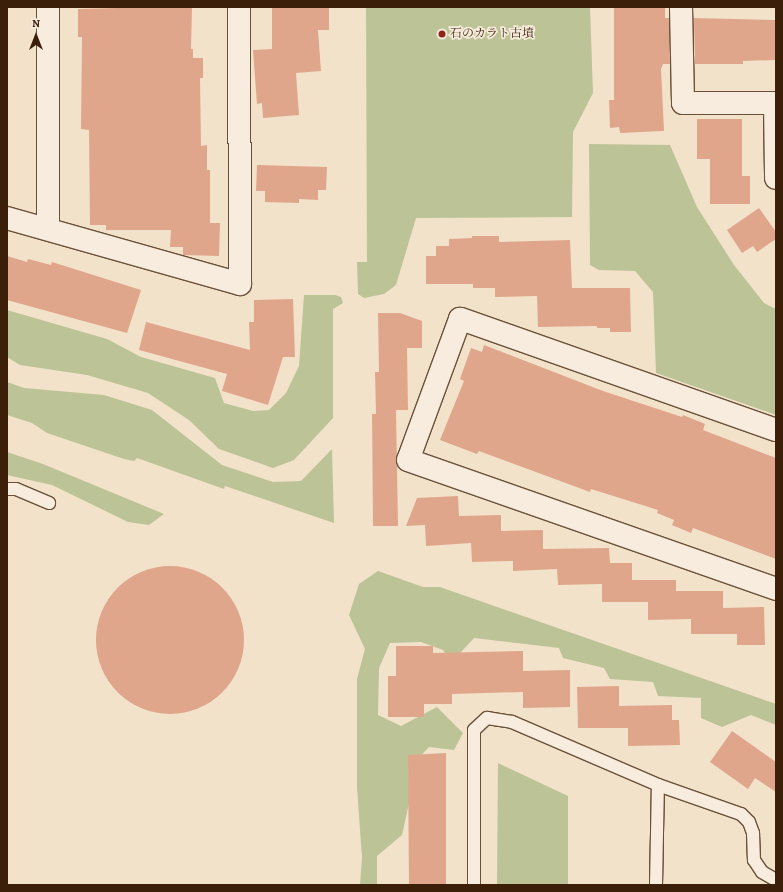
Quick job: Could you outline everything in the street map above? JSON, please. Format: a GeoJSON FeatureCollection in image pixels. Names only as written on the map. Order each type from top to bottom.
{"type":"FeatureCollection","features":[{"type":"Feature","properties":{"kind":"street"},"geometry":{"type":"LineString","coordinates":[[48,7],[48,229]]}},
{"type":"Feature","properties":{"kind":"street"},"geometry":{"type":"LineString","coordinates":[[7,218],[240,284],[239,7]]}},
{"type":"Feature","properties":{"kind":"street"},"geometry":{"type":"LineString","coordinates":[[681,7],[683,104],[775,103],[776,178]]}},
{"type":"Feature","properties":{"kind":"street"},"geometry":{"type":"LineString","coordinates":[[776,430],[460,319],[408,460],[776,590]]}},
{"type":"Feature","properties":{"kind":"lane"},"geometry":{"type":"LineString","coordinates":[[7,489],[16,489],[49,503]]}},
{"type":"Feature","properties":{"kind":"lane"},"geometry":{"type":"LineString","coordinates":[[474,885],[474,730],[487,718],[512,722],[658,785],[741,814],[749,822],[753,833],[754,860],[762,872],[776,880]]}},
{"type":"Feature","properties":{"kind":"lane"},"geometry":{"type":"LineString","coordinates":[[656,885],[658,785]]}},
{"type":"Feature","properties":{"kind":"green space"},"geometry":{"type":"Polygon","coordinates":[[[366,7],[590,7],[593,93],[573,132],[572,217],[416,218],[396,285],[384,294],[364,298],[358,294],[357,262],[367,262],[366,7]]]}},
{"type":"Feature","properties":{"kind":"green space"},"geometry":{"type":"Polygon","coordinates":[[[589,144],[670,145],[697,207],[734,265],[764,303],[776,309],[776,415],[656,373],[653,292],[635,271],[599,270],[590,265],[589,144]]]}},
{"type":"Feature","properties":{"kind":"green space"},"geometry":{"type":"Polygon","coordinates":[[[304,295],[335,295],[341,297],[343,303],[333,309],[333,418],[294,460],[273,468],[219,449],[189,420],[148,393],[87,375],[20,365],[7,357],[7,310],[107,339],[141,357],[215,378],[224,403],[253,411],[269,410],[286,393],[299,366],[304,295]]]}},
{"type":"Feature","properties":{"kind":"green space"},"geometry":{"type":"Polygon","coordinates":[[[7,382],[24,388],[104,395],[152,410],[222,465],[273,482],[301,481],[332,449],[334,523],[225,486],[224,489],[137,458],[134,461],[124,459],[47,433],[32,423],[7,415],[7,382]]]}},
{"type":"Feature","properties":{"kind":"green space"},"geometry":{"type":"Polygon","coordinates":[[[7,452],[43,464],[164,514],[149,525],[128,522],[52,485],[7,475],[7,452]]]}},
{"type":"Feature","properties":{"kind":"green space"},"geometry":{"type":"Polygon","coordinates":[[[378,571],[423,587],[440,587],[776,704],[776,725],[751,715],[722,727],[701,718],[701,698],[658,696],[653,682],[610,679],[604,668],[563,658],[559,648],[474,638],[451,663],[443,650],[421,642],[390,643],[379,668],[378,715],[401,726],[437,707],[463,733],[454,750],[429,747],[408,769],[410,799],[402,835],[377,856],[377,885],[360,885],[362,857],[357,788],[357,679],[365,649],[349,615],[359,584],[378,571]]]}},
{"type":"Feature","properties":{"kind":"green space"},"geometry":{"type":"Polygon","coordinates":[[[498,763],[568,796],[568,885],[497,885],[498,763]]]}},
{"type":"Feature","properties":{"kind":"building"},"geometry":{"type":"Polygon","coordinates":[[[192,7],[191,49],[193,49],[193,58],[203,58],[203,78],[200,78],[201,146],[207,145],[207,170],[210,170],[210,223],[220,223],[219,256],[183,255],[183,247],[170,247],[171,230],[106,230],[106,225],[90,225],[89,130],[81,129],[82,37],[78,37],[78,9],[192,7]]]}},
{"type":"Feature","properties":{"kind":"building"},"geometry":{"type":"Polygon","coordinates":[[[272,7],[329,7],[329,30],[318,30],[321,71],[296,73],[299,115],[263,118],[262,103],[257,104],[253,50],[272,49],[272,7]]]}},
{"type":"Feature","properties":{"kind":"building"},"geometry":{"type":"Polygon","coordinates":[[[614,7],[665,7],[665,18],[669,18],[670,64],[663,64],[661,69],[664,131],[620,133],[619,127],[610,128],[609,100],[614,100],[614,7]]]}},
{"type":"Feature","properties":{"kind":"building"},"geometry":{"type":"Polygon","coordinates":[[[694,18],[776,20],[776,60],[743,61],[743,64],[695,64],[694,18]]]}},
{"type":"Feature","properties":{"kind":"building"},"geometry":{"type":"Polygon","coordinates":[[[697,119],[742,119],[742,176],[750,176],[750,204],[710,204],[710,159],[697,159],[697,119]]]}},
{"type":"Feature","properties":{"kind":"building"},"geometry":{"type":"Polygon","coordinates":[[[257,165],[327,167],[326,190],[318,190],[318,200],[299,199],[299,203],[265,202],[265,191],[256,191],[257,165]]]}},
{"type":"Feature","properties":{"kind":"building"},"geometry":{"type":"Polygon","coordinates":[[[759,208],[776,232],[776,239],[757,252],[753,246],[742,253],[727,230],[759,208]]]}},
{"type":"Feature","properties":{"kind":"building"},"geometry":{"type":"Polygon","coordinates":[[[472,236],[499,236],[499,242],[570,240],[572,288],[630,288],[631,332],[610,332],[610,328],[597,328],[597,326],[538,327],[537,296],[495,297],[495,288],[473,288],[473,284],[426,284],[426,256],[436,256],[436,246],[449,246],[449,239],[472,238],[472,236]]]}},
{"type":"Feature","properties":{"kind":"building"},"geometry":{"type":"Polygon","coordinates":[[[7,256],[27,262],[28,259],[51,265],[52,262],[141,290],[127,333],[7,300],[7,256]]]}},
{"type":"Feature","properties":{"kind":"building"},"geometry":{"type":"Polygon","coordinates":[[[293,299],[295,357],[283,357],[268,405],[222,391],[227,374],[139,350],[146,322],[250,350],[249,322],[254,322],[254,300],[293,299]]]}},
{"type":"Feature","properties":{"kind":"building"},"geometry":{"type":"Polygon","coordinates":[[[378,313],[400,313],[422,321],[422,348],[407,348],[408,410],[396,410],[398,526],[373,526],[372,414],[376,414],[375,372],[379,372],[378,313]]]}},
{"type":"Feature","properties":{"kind":"building"},"geometry":{"type":"Polygon","coordinates":[[[484,345],[603,391],[682,417],[683,415],[705,424],[703,430],[776,458],[776,559],[693,528],[691,533],[672,525],[674,520],[657,513],[658,510],[591,489],[590,492],[479,451],[477,454],[440,440],[464,381],[460,379],[471,348],[482,352],[484,345]]]}},
{"type":"Feature","properties":{"kind":"building"},"geometry":{"type":"Polygon","coordinates":[[[458,496],[459,516],[501,515],[501,531],[543,530],[543,549],[609,548],[610,563],[632,563],[632,580],[676,580],[676,591],[723,591],[723,608],[764,607],[765,645],[737,645],[737,634],[691,634],[691,619],[648,620],[648,602],[602,602],[602,584],[558,585],[557,569],[513,571],[513,561],[472,562],[471,543],[426,546],[425,525],[406,526],[417,498],[458,496]]]}},
{"type":"Feature","properties":{"kind":"building"},"geometry":{"type":"Polygon","coordinates":[[[170,566],[191,569],[205,575],[217,583],[227,593],[235,605],[241,619],[244,640],[241,661],[235,675],[227,687],[217,697],[205,705],[191,711],[170,714],[149,711],[135,705],[123,697],[113,687],[105,675],[99,661],[96,640],[99,619],[105,605],[113,593],[123,583],[135,575],[149,569],[170,566]]]}},
{"type":"Feature","properties":{"kind":"building"},"geometry":{"type":"Polygon","coordinates":[[[396,646],[433,646],[433,653],[523,651],[523,671],[570,670],[570,707],[523,708],[523,692],[452,694],[452,704],[424,704],[424,717],[388,717],[388,676],[396,676],[396,646]]]}},
{"type":"Feature","properties":{"kind":"building"},"geometry":{"type":"Polygon","coordinates":[[[619,686],[619,706],[672,705],[672,720],[679,720],[680,745],[628,746],[628,728],[578,728],[577,687],[619,686]]]}},
{"type":"Feature","properties":{"kind":"building"},"geometry":{"type":"Polygon","coordinates":[[[732,731],[776,762],[776,792],[755,778],[748,789],[710,762],[732,731]]]}},
{"type":"Feature","properties":{"kind":"building"},"geometry":{"type":"Polygon","coordinates":[[[446,753],[446,885],[409,885],[408,755],[446,753]]]}},
{"type":"Feature","properties":{"kind":"place","name":"石のカラト古墳"},"geometry":{"type":"Point","coordinates":[442,34]}}]}
